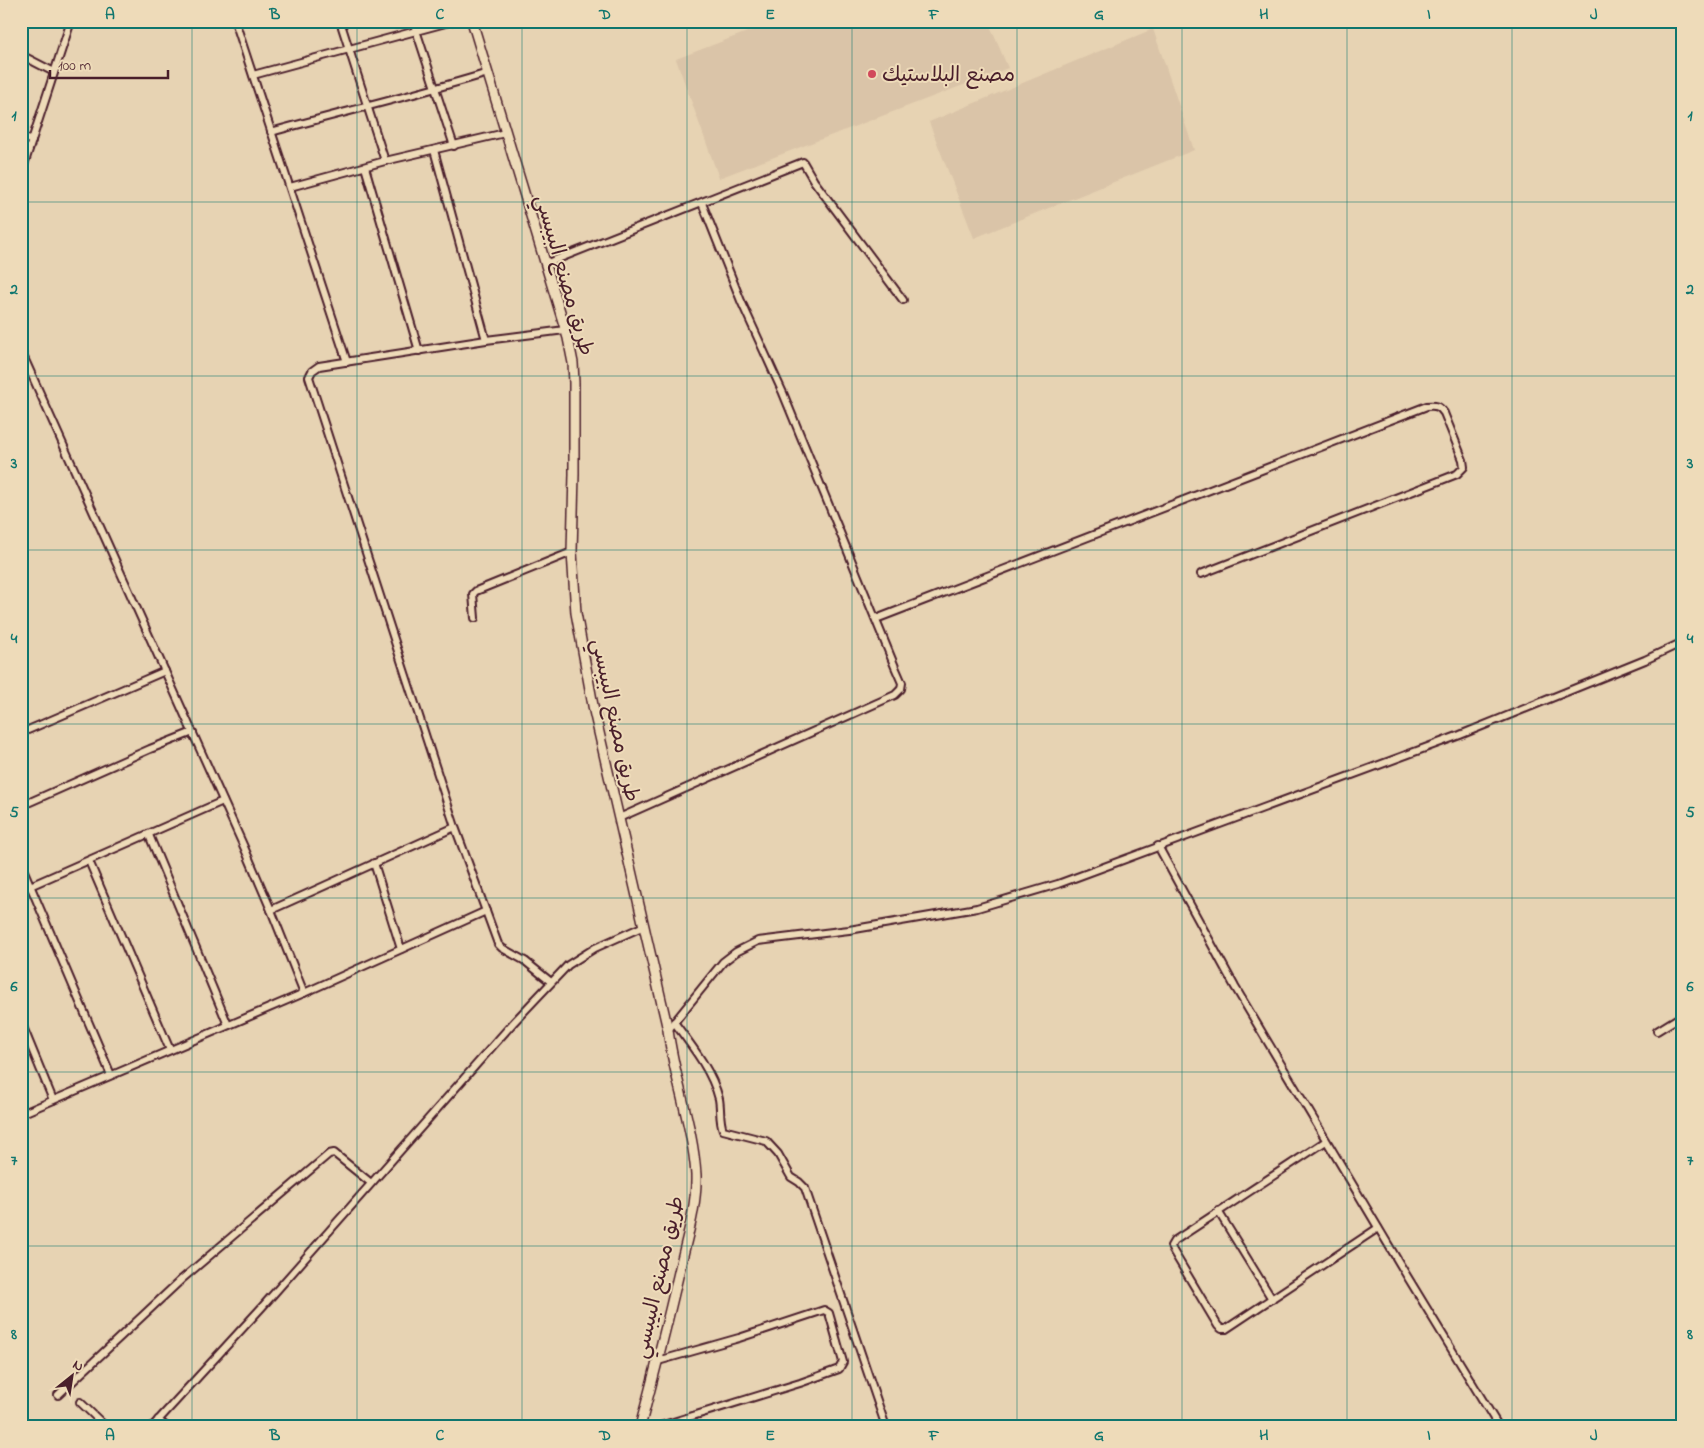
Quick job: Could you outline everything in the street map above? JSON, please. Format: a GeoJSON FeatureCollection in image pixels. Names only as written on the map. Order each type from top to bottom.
{"type":"FeatureCollection","features":[{"type":"Feature","properties":{"kind":"main road","name":"طريق مصنع البيبسي"},"geometry":{"type":"LineString","coordinates":[[472,21],[565,330],[573,363],[574,474],[572,552],[573,589],[579,633],[594,711],[644,926],[671,1026],[670,1047],[695,1164],[696,1190],[692,1216],[658,1361],[640,1427]]}},
{"type":"Feature","properties":{"kind":"street"},"geometry":{"type":"LineString","coordinates":[[21,174],[71,21]]}},
{"type":"Feature","properties":{"kind":"street"},"geometry":{"type":"LineString","coordinates":[[235,21],[348,362]]}},
{"type":"Feature","properties":{"kind":"street"},"geometry":{"type":"LineString","coordinates":[[340,21],[385,161]]}},
{"type":"Feature","properties":{"kind":"street"},"geometry":{"type":"LineString","coordinates":[[413,21],[454,146]]}},
{"type":"Feature","properties":{"kind":"street"},"geometry":{"type":"LineString","coordinates":[[253,75],[453,21]]}},
{"type":"Feature","properties":{"kind":"street"},"geometry":{"type":"LineString","coordinates":[[21,56],[54,72]]}},
{"type":"Feature","properties":{"kind":"street"},"geometry":{"type":"LineString","coordinates":[[271,132],[367,105],[435,89],[488,73]]}},
{"type":"Feature","properties":{"kind":"street"},"geometry":{"type":"LineString","coordinates":[[290,187],[385,161],[505,134]]}},
{"type":"Feature","properties":{"kind":"street"},"geometry":{"type":"LineString","coordinates":[[21,136],[32,142]]}},
{"type":"Feature","properties":{"kind":"street"},"geometry":{"type":"LineString","coordinates":[[434,150],[486,340]]}},
{"type":"Feature","properties":{"kind":"street"},"geometry":{"type":"LineString","coordinates":[[545,264],[803,162],[814,181],[903,300]]}},
{"type":"Feature","properties":{"kind":"street"},"geometry":{"type":"LineString","coordinates":[[365,167],[418,351]]}},
{"type":"Feature","properties":{"kind":"street"},"geometry":{"type":"LineString","coordinates":[[620,818],[895,695],[901,689],[902,683],[783,393],[741,301],[702,203]]}},
{"type":"Feature","properties":{"kind":"street"},"geometry":{"type":"LineString","coordinates":[[551,982],[498,944],[455,827],[309,377],[312,371],[319,366],[486,340],[565,330]]}},
{"type":"Feature","properties":{"kind":"street"},"geometry":{"type":"LineString","coordinates":[[21,351],[272,910],[304,993]]}},
{"type":"Feature","properties":{"kind":"street"},"geometry":{"type":"LineString","coordinates":[[876,619],[1427,406],[1434,405],[1440,407],[1463,460],[1464,467],[1457,474],[1201,574]]}},
{"type":"Feature","properties":{"kind":"street"},"geometry":{"type":"LineString","coordinates":[[475,618],[473,594],[476,591],[572,552]]}},
{"type":"Feature","properties":{"kind":"street"},"geometry":{"type":"LineString","coordinates":[[886,1427],[805,1188],[791,1176],[778,1154],[766,1141],[723,1130],[720,1122],[719,1101],[714,1086],[698,1056],[671,1026],[723,962],[736,952],[758,940],[849,930],[984,906],[1058,884],[1460,734],[1645,660],[1683,642]]}},
{"type":"Feature","properties":{"kind":"street"},"geometry":{"type":"LineString","coordinates":[[21,733],[165,671]]}},
{"type":"Feature","properties":{"kind":"street"},"geometry":{"type":"LineString","coordinates":[[21,806],[192,732]]}},
{"type":"Feature","properties":{"kind":"street"},"geometry":{"type":"LineString","coordinates":[[21,890],[150,835],[223,801]]}},
{"type":"Feature","properties":{"kind":"street"},"geometry":{"type":"LineString","coordinates":[[272,910],[455,827]]}},
{"type":"Feature","properties":{"kind":"street"},"geometry":{"type":"LineString","coordinates":[[150,835],[228,1025]]}},
{"type":"Feature","properties":{"kind":"street"},"geometry":{"type":"LineString","coordinates":[[1158,846],[1236,987],[1378,1228],[1499,1427]]}},
{"type":"Feature","properties":{"kind":"street"},"geometry":{"type":"LineString","coordinates":[[89,861],[170,1050]]}},
{"type":"Feature","properties":{"kind":"street"},"geometry":{"type":"LineString","coordinates":[[374,863],[401,949]]}},
{"type":"Feature","properties":{"kind":"street"},"geometry":{"type":"LineString","coordinates":[[21,864],[111,1075]]}},
{"type":"Feature","properties":{"kind":"street"},"geometry":{"type":"LineString","coordinates":[[21,1114],[304,993],[486,911]]}},
{"type":"Feature","properties":{"kind":"street"},"geometry":{"type":"LineString","coordinates":[[152,1427],[262,1307],[551,982],[568,965],[595,948],[644,926]]}},
{"type":"Feature","properties":{"kind":"street"},"geometry":{"type":"LineString","coordinates":[[1658,1031],[1683,1015]]}},
{"type":"Feature","properties":{"kind":"street"},"geometry":{"type":"LineString","coordinates":[[21,1022],[53,1100]]}},
{"type":"Feature","properties":{"kind":"street"},"geometry":{"type":"LineString","coordinates":[[1326,1140],[1174,1241],[1171,1246],[1218,1326],[1226,1329],[1378,1228]]}},
{"type":"Feature","properties":{"kind":"street"},"geometry":{"type":"LineString","coordinates":[[58,1395],[182,1279],[329,1154],[334,1153],[371,1183]]}},
{"type":"Feature","properties":{"kind":"street"},"geometry":{"type":"LineString","coordinates":[[1218,1211],[1272,1299]]}},
{"type":"Feature","properties":{"kind":"street"},"geometry":{"type":"LineString","coordinates":[[658,1361],[739,1338],[824,1310],[829,1313],[843,1362],[839,1369],[800,1384],[658,1427]]}},
{"type":"Feature","properties":{"kind":"street"},"geometry":{"type":"LineString","coordinates":[[80,1402],[106,1427]]}},
{"type":"Feature","properties":{"kind":"street"},"geometry":{"type":"LineString","coordinates":[[158,1420],[167,1427]]}},
{"type":"Feature","properties":{"kind":"shaded area"},"geometry":{"type":"Polygon","coordinates":[[[776,21],[988,21],[1008,68],[719,178],[676,59],[776,21]]]}},
{"type":"Feature","properties":{"kind":"shaded area"},"geometry":{"type":"Polygon","coordinates":[[[1153,29],[1194,150],[974,238],[929,122],[1153,29]]]}},
{"type":"Feature","properties":{"kind":"place","name":"مصنع البلاستيك"},"geometry":{"type":"Point","coordinates":[872,74]}}]}
